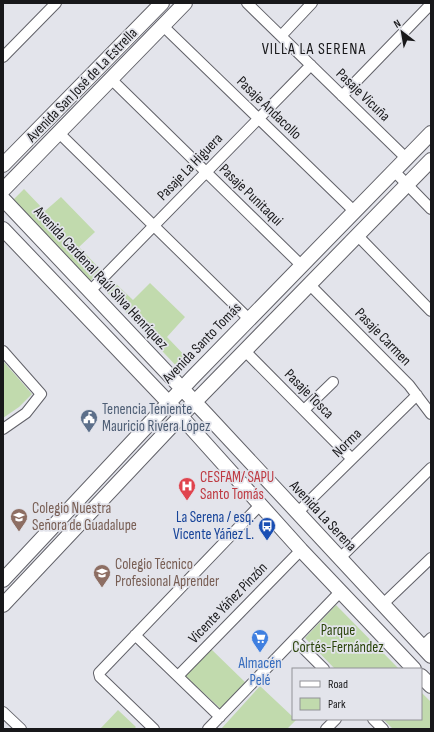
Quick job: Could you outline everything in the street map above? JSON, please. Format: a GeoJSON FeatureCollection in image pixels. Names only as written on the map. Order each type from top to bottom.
{"type":"FeatureCollection","features":[{"type":"Feature","properties":{"kind":"main road","name":"Avenida San José de La Estrella"},"geometry":{"type":"LineString","coordinates":[[3,165],[162,3]]}},
{"type":"Feature","properties":{"kind":"main road","name":"Avenida San José de La Estrella"},"geometry":{"type":"LineString","coordinates":[[3,190],[185,3]]}},
{"type":"Feature","properties":{"kind":"main road","name":"Avenida Santo Tomás"},"geometry":{"type":"LineString","coordinates":[[3,605],[189,396],[249,319],[431,133]]}},
{"type":"Feature","properties":{"kind":"main road","name":"Avenida Santo Tomás"},"geometry":{"type":"LineString","coordinates":[[3,580],[189,396],[245,351],[431,160]]}},
{"type":"Feature","properties":{"kind":"main road","name":"Avenida Cardenal Raúl Silva Henríquez"},"geometry":{"type":"LineString","coordinates":[[3,199],[189,396]]}},
{"type":"Feature","properties":{"kind":"main road"},"geometry":{"type":"LineString","coordinates":[[3,229],[176,410],[301,550],[413,668]]}},
{"type":"Feature","properties":{"kind":"main road","name":"Avenida La Serena"},"geometry":{"type":"LineString","coordinates":[[189,396],[382,605],[428,647]]}},
{"type":"Feature","properties":{"kind":"main road"},"geometry":{"type":"LineString","coordinates":[[422,677],[431,686]]}},
{"type":"Feature","properties":{"kind":"street","name":"Pasaje Vicuña"},"geometry":{"type":"LineString","coordinates":[[247,3],[406,158]]}},
{"type":"Feature","properties":{"kind":"street"},"geometry":{"type":"LineString","coordinates":[[281,36],[312,3]]}},
{"type":"Feature","properties":{"kind":"street"},"geometry":{"type":"LineString","coordinates":[[3,57],[51,5]]}},
{"type":"Feature","properties":{"kind":"street"},"geometry":{"type":"LineString","coordinates":[[342,96],[429,6]]}},
{"type":"Feature","properties":{"kind":"street","name":"Pasaje Andacollo"},"geometry":{"type":"LineString","coordinates":[[163,26],[354,211]]}},
{"type":"Feature","properties":{"kind":"street","name":"Pasaje La Higuera"},"geometry":{"type":"LineString","coordinates":[[90,291],[311,65]]}},
{"type":"Feature","properties":{"kind":"street","name":"Pasaje Punitaqui"},"geometry":{"type":"LineString","coordinates":[[111,79],[301,265]]}},
{"type":"Feature","properties":{"kind":"street"},"geometry":{"type":"LineString","coordinates":[[59,133],[249,319]]}},
{"type":"Feature","properties":{"kind":"street"},"geometry":{"type":"LineString","coordinates":[[394,171],[431,209]]}},
{"type":"Feature","properties":{"kind":"street"},"geometry":{"type":"LineString","coordinates":[[358,236],[431,310]]}},
{"type":"Feature","properties":{"kind":"street","name":"Pasaje Carmen"},"geometry":{"type":"LineString","coordinates":[[310,285],[417,395],[431,414]]}},
{"type":"Feature","properties":{"kind":"street"},"geometry":{"type":"LineString","coordinates":[[3,351],[41,394],[26,413],[3,429]]}},
{"type":"Feature","properties":{"kind":"street","name":"Pasaje Tosca"},"geometry":{"type":"LineString","coordinates":[[245,351],[352,459]]}},
{"type":"Feature","properties":{"kind":"street"},"geometry":{"type":"LineString","coordinates":[[304,410],[333,382]]}},
{"type":"Feature","properties":{"kind":"street","name":"Norma"},"geometry":{"type":"LineString","coordinates":[[297,512],[417,395]]}},
{"type":"Feature","properties":{"kind":"street"},"geometry":{"type":"LineString","coordinates":[[339,558],[431,468]]}},
{"type":"Feature","properties":{"kind":"street"},"geometry":{"type":"LineString","coordinates":[[154,729],[99,674],[260,505]]}},
{"type":"Feature","properties":{"kind":"street","name":"Vicente Yáñez Pinzón"},"geometry":{"type":"LineString","coordinates":[[178,676],[301,550]]}},
{"type":"Feature","properties":{"kind":"street"},"geometry":{"type":"LineString","coordinates":[[382,605],[431,558]]}},
{"type":"Feature","properties":{"kind":"street"},"geometry":{"type":"LineString","coordinates":[[208,729],[340,592]]}},
{"type":"Feature","properties":{"kind":"street"},"geometry":{"type":"LineString","coordinates":[[135,635],[220,717]]}},
{"type":"Feature","properties":{"kind":"street"},"geometry":{"type":"LineString","coordinates":[[295,640],[323,668]]}},
{"type":"Feature","properties":{"kind":"street"},"geometry":{"type":"LineString","coordinates":[[3,712],[21,729]]}},
{"type":"Feature","properties":{"kind":"street"},"geometry":{"type":"LineString","coordinates":[[326,729],[335,720]]}},
{"type":"Feature","properties":{"kind":"street"},"geometry":{"type":"LineString","coordinates":[[374,720],[383,729]]}},
{"type":"Feature","properties":{"kind":"green space"},"geometry":{"type":"Polygon","coordinates":[[[24,189],[45,211],[61,197],[95,232],[79,247],[101,270],[90,281],[12,201],[24,189]]]}},
{"type":"Feature","properties":{"kind":"green space"},"geometry":{"type":"Polygon","coordinates":[[[111,279],[133,300],[150,283],[185,317],[167,337],[190,361],[180,370],[102,287],[111,279]]]}},
{"type":"Feature","properties":{"kind":"green space"},"geometry":{"type":"Polygon","coordinates":[[[3,361],[32,394],[19,407],[3,418],[3,361]]]}},
{"type":"Feature","properties":{"kind":"green space","name":"Parque Cortés-Fernández"},"geometry":{"type":"Polygon","coordinates":[[[336,605],[398,668],[334,668],[305,638],[336,605]]]}},
{"type":"Feature","properties":{"kind":"green space"},"geometry":{"type":"Polygon","coordinates":[[[210,648],[247,684],[222,710],[184,675],[210,648]]]}},
{"type":"Feature","properties":{"kind":"green space"},"geometry":{"type":"Polygon","coordinates":[[[260,686],[292,716],[292,720],[296,720],[287,729],[221,729],[260,686]]]}},
{"type":"Feature","properties":{"kind":"green space"},"geometry":{"type":"Polygon","coordinates":[[[422,693],[431,702],[431,729],[393,729],[384,720],[422,720],[422,693]]]}},
{"type":"Feature","properties":{"kind":"green space"},"geometry":{"type":"Polygon","coordinates":[[[118,710],[136,727],[134,729],[100,729],[118,710]]]}},
{"type":"Feature","properties":{"kind":"place","name":"Tenencia Teniente Mauricio Rivera López"},"geometry":{"type":"Point","coordinates":[89,433]}},
{"type":"Feature","properties":{"kind":"place","name":"CESFAM/ SAPU Santo Tomás"},"geometry":{"type":"Point","coordinates":[187,501]}},
{"type":"Feature","properties":{"kind":"place","name":"Colegio Nuestra Señora de Guadalupe"},"geometry":{"type":"Point","coordinates":[19,532]}},
{"type":"Feature","properties":{"kind":"place","name":"La Serena / esq. Vicente Yáñez L."},"geometry":{"type":"Point","coordinates":[267,541]}},
{"type":"Feature","properties":{"kind":"place","name":"Colegio Técnico Profesional Aprender"},"geometry":{"type":"Point","coordinates":[102,588]}},
{"type":"Feature","properties":{"kind":"place","name":"Almacén Pelé"},"geometry":{"type":"Point","coordinates":[260,653]}},
{"type":"Feature","properties":{"kind":"district","name":"VILLA LA SERENA"},"geometry":{"type":"Point","coordinates":[314,49]}}]}
